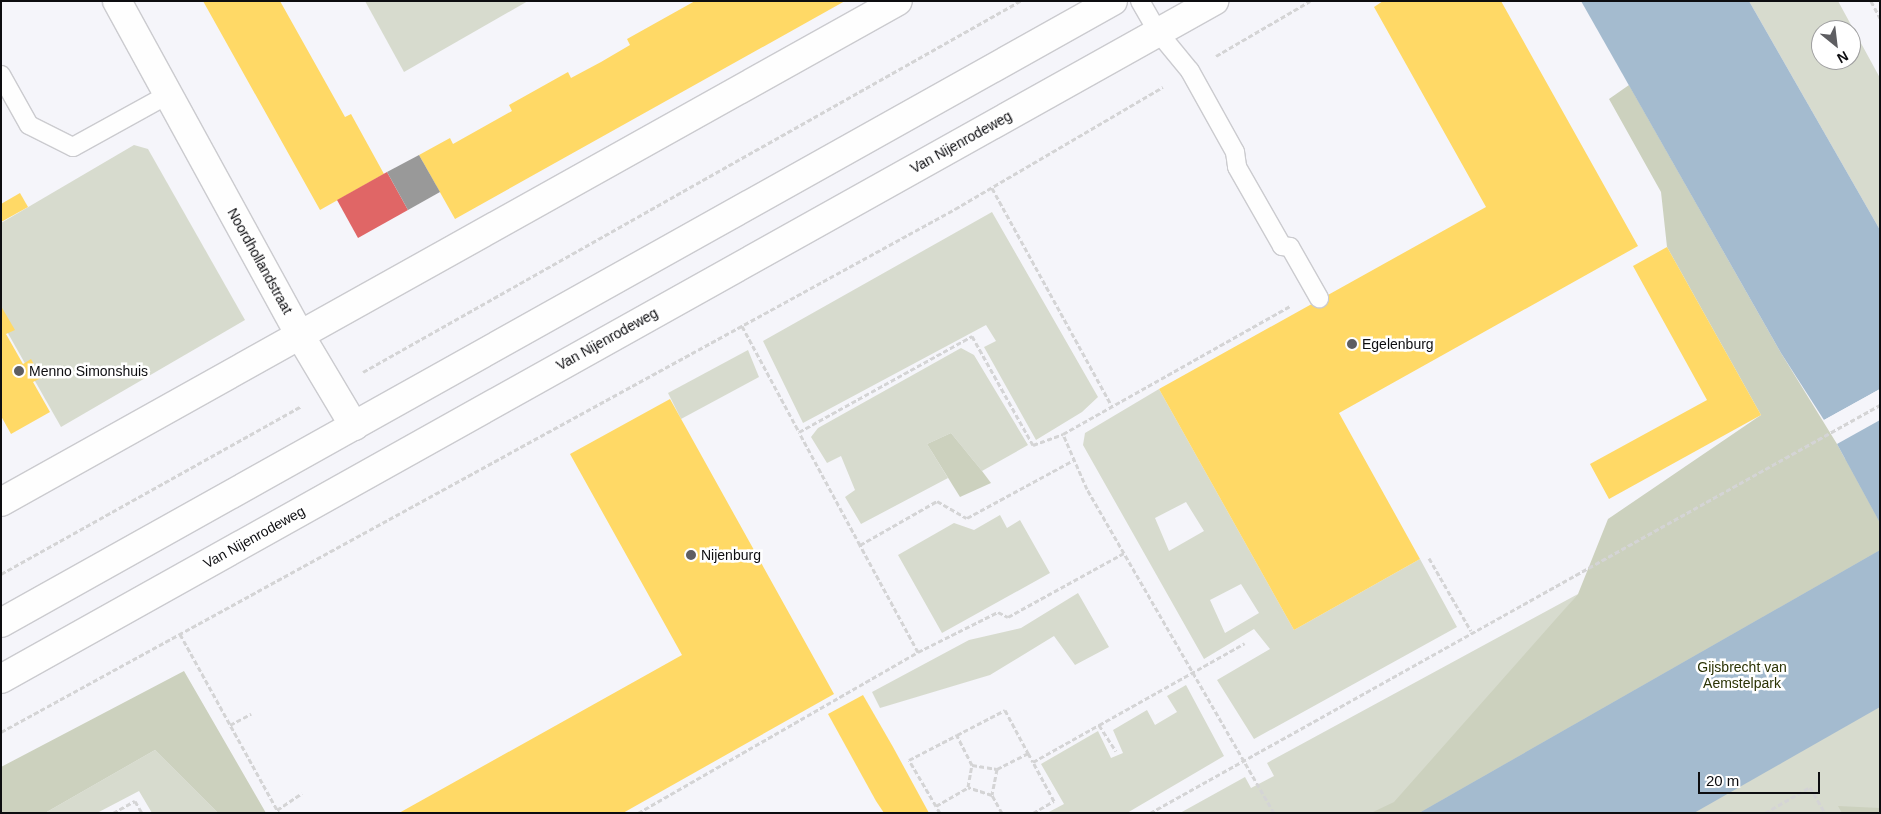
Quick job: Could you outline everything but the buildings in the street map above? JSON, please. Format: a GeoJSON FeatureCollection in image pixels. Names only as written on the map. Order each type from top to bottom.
{"type":"FeatureCollection","features":[{"type":"Feature","properties":{"kind":"street","name":"Noordhollandstraat"},"geometry":{"type":"LineString","coordinates":[[117,1],[302,337],[334,388],[354,426]]}},
{"type":"Feature","properties":{"kind":"street"},"geometry":{"type":"LineString","coordinates":[[1,502],[302,337],[898,1]]}},
{"type":"Feature","properties":{"kind":"street"},"geometry":{"type":"LineString","coordinates":[[1,623],[1113,1]]}},
{"type":"Feature","properties":{"kind":"street","name":"Van Nijenrodeweg"},"geometry":{"type":"LineString","coordinates":[[1,678],[1214,1]]}},
{"type":"Feature","properties":{"kind":"lane"},"geometry":{"type":"LineString","coordinates":[[1140,1],[1158,32],[1190,71],[1235,152],[1237,167],[1282,246],[1290,247],[1317,295]]}},
{"type":"Feature","properties":{"kind":"lane"},"geometry":{"type":"LineString","coordinates":[[1,75],[29,124],[73,147],[169,94]]}},
{"type":"Feature","properties":{"kind":"path"},"geometry":{"type":"LineString","coordinates":[[1,574],[1020,1]]}},
{"type":"Feature","properties":{"kind":"path"},"geometry":{"type":"LineString","coordinates":[[1,732],[992,188],[1310,1]]}},
{"type":"Feature","properties":{"kind":"path"},"geometry":{"type":"LineString","coordinates":[[1871,1],[1880,18]]}},
{"type":"Feature","properties":{"kind":"path"},"geometry":{"type":"LineString","coordinates":[[992,188],[1112,406]]}},
{"type":"Feature","properties":{"kind":"path"},"geometry":{"type":"LineString","coordinates":[[799,432],[972,336],[1033,445],[1063,434],[1317,295]]}},
{"type":"Feature","properties":{"kind":"path"},"geometry":{"type":"LineString","coordinates":[[742,326],[918,652]]}},
{"type":"Feature","properties":{"kind":"path"},"geometry":{"type":"LineString","coordinates":[[1150,813],[1880,405]]}},
{"type":"Feature","properties":{"kind":"path"},"geometry":{"type":"LineString","coordinates":[[1063,434],[1074,460],[1124,552],[1274,813]]}},
{"type":"Feature","properties":{"kind":"path"},"geometry":{"type":"LineString","coordinates":[[860,545],[937,501],[967,518],[1074,460]]}},
{"type":"Feature","properties":{"kind":"path"},"geometry":{"type":"LineString","coordinates":[[638,813],[918,652],[998,612],[1008,617],[1124,552]]}},
{"type":"Feature","properties":{"kind":"path"},"geometry":{"type":"LineString","coordinates":[[1429,558],[1472,632]]}},
{"type":"Feature","properties":{"kind":"path"},"geometry":{"type":"LineString","coordinates":[[180,634],[278,811],[302,792]]}},
{"type":"Feature","properties":{"kind":"path"},"geometry":{"type":"LineString","coordinates":[[1033,762],[1245,643]]}},
{"type":"Feature","properties":{"kind":"path"},"geometry":{"type":"LineString","coordinates":[[940,813],[909,760],[1005,710],[1054,801],[1033,813]]}},
{"type":"Feature","properties":{"kind":"path"},"geometry":{"type":"LineString","coordinates":[[230,725],[251,714]]}},
{"type":"Feature","properties":{"kind":"path"},"geometry":{"type":"LineString","coordinates":[[1099,725],[1116,750]]}},
{"type":"Feature","properties":{"kind":"path"},"geometry":{"type":"LineString","coordinates":[[957,735],[972,765],[968,788]]}},
{"type":"Feature","properties":{"kind":"path"},"geometry":{"type":"LineString","coordinates":[[972,765],[997,770],[1028,753]]}},
{"type":"Feature","properties":{"kind":"path"},"geometry":{"type":"LineString","coordinates":[[997,770],[992,795],[1002,813]]}},
{"type":"Feature","properties":{"kind":"path"},"geometry":{"type":"LineString","coordinates":[[936,806],[968,788],[992,795]]}},
{"type":"Feature","properties":{"kind":"path"},"geometry":{"type":"LineString","coordinates":[[1765,813],[1810,788],[1825,813]]}},
{"type":"Feature","properties":{"kind":"path"},"geometry":{"type":"LineString","coordinates":[[113,813],[135,801],[142,813]]}},
{"type":"Feature","properties":{"kind":"green space"},"geometry":{"type":"Polygon","coordinates":[[[365,1],[528,1],[404,72],[365,1]]]}},
{"type":"Feature","properties":{"kind":"green space"},"geometry":{"type":"Polygon","coordinates":[[[1749,1],[1838,1],[1848,20],[1811,20],[1811,70],[1861,70],[1861,43],[1880,78],[1880,230],[1749,1]]]}},
{"type":"Feature","properties":{"kind":"green space"},"geometry":{"type":"Polygon","coordinates":[[[1629,85],[1781,353],[1837,444],[1880,523],[1880,550],[1419,813],[1371,813],[1394,802],[1578,594],[1608,519],[1761,415],[1667,247],[1661,192],[1609,99],[1629,85]]]}},
{"type":"Feature","properties":{"kind":"green space"},"geometry":{"type":"Polygon","coordinates":[[[134,145],[148,149],[245,320],[61,427],[1,321],[1,223],[134,145]]]}},
{"type":"Feature","properties":{"kind":"green space"},"geometry":{"type":"Polygon","coordinates":[[[992,212],[1098,397],[1082,412],[1036,440],[984,347],[996,341],[986,325],[803,423],[763,341],[992,212]]]}},
{"type":"Feature","properties":{"kind":"green space"},"geometry":{"type":"Polygon","coordinates":[[[961,348],[974,355],[1028,445],[982,471],[951,433],[927,444],[948,478],[861,524],[845,497],[855,490],[841,456],[827,463],[811,437],[818,428],[961,348]]]}},
{"type":"Feature","properties":{"kind":"green space"},"geometry":{"type":"Polygon","coordinates":[[[748,350],[759,377],[681,419],[668,393],[748,350]]]}},
{"type":"Feature","properties":{"kind":"green space"},"geometry":{"type":"Polygon","coordinates":[[[1159,389],[1294,630],[1420,559],[1457,627],[1254,739],[1217,680],[1270,649],[1254,629],[1204,659],[1083,445],[1085,433],[1159,389]],[[1186,502],[1155,518],[1169,551],[1204,531],[1186,502]],[[1241,584],[1210,600],[1225,633],[1259,613],[1241,584]]]}},
{"type":"Feature","properties":{"kind":"green space"},"geometry":{"type":"Polygon","coordinates":[[[951,433],[991,483],[960,497],[927,444],[951,433]]]}},
{"type":"Feature","properties":{"kind":"green space","name":"Gijsbrecht van Aemstelpark"},"geometry":{"type":"Polygon","coordinates":[[[1880,440],[1880,813],[1180,813],[1245,777],[1251,788],[1274,776],[1267,763],[1578,594],[1558,618],[1880,440]]]}},
{"type":"Feature","properties":{"kind":"green space"},"geometry":{"type":"Polygon","coordinates":[[[1000,515],[1007,528],[1020,520],[1050,573],[942,633],[898,555],[954,523],[974,530],[1000,515]]]}},
{"type":"Feature","properties":{"kind":"green space"},"geometry":{"type":"Polygon","coordinates":[[[1078,593],[1109,647],[1075,665],[1054,636],[990,675],[880,708],[872,692],[969,640],[1021,628],[1078,593]]]}},
{"type":"Feature","properties":{"kind":"green space"},"geometry":{"type":"Polygon","coordinates":[[[184,671],[266,813],[218,813],[155,750],[45,813],[1,813],[1,767],[184,671]]]}},
{"type":"Feature","properties":{"kind":"green space"},"geometry":{"type":"Polygon","coordinates":[[[1186,685],[1224,756],[1127,813],[1047,813],[1064,804],[1041,764],[1098,731],[1111,758],[1123,753],[1113,730],[1147,710],[1155,725],[1177,712],[1167,696],[1186,685]]]}},
{"type":"Feature","properties":{"kind":"green space"},"geometry":{"type":"Polygon","coordinates":[[[155,750],[218,813],[152,813],[139,791],[97,813],[45,813],[155,750]]]}},
{"type":"Feature","properties":{"kind":"green space"},"geometry":{"type":"Polygon","coordinates":[[[1838,806],[1880,808],[1880,813],[1842,813],[1838,806]]]}},
{"type":"Feature","properties":{"kind":"water"},"geometry":{"type":"Polygon","coordinates":[[[1581,1],[1749,1],[1880,230],[1880,389],[1824,420],[1781,353],[1581,1]]]}},
{"type":"Feature","properties":{"kind":"water"},"geometry":{"type":"Polygon","coordinates":[[[1880,420],[1880,523],[1837,444],[1880,420]]]}},
{"type":"Feature","properties":{"kind":"water"},"geometry":{"type":"Polygon","coordinates":[[[1880,550],[1880,707],[1694,813],[1419,813],[1880,550]]]}},
{"type":"Feature","properties":{"kind":"pier"},"geometry":{"type":"Polygon","coordinates":[[[1880,389],[1880,392],[1825,422],[1824,420],[1880,389]]]}},
{"type":"Feature","properties":{"kind":"place","name":"Egelenburg"},"geometry":{"type":"Point","coordinates":[1352,344]}},
{"type":"Feature","properties":{"kind":"place","name":"Menno Simonshuis"},"geometry":{"type":"Point","coordinates":[19,371]}},
{"type":"Feature","properties":{"kind":"place","name":"Nijenburg"},"geometry":{"type":"Point","coordinates":[691,555]}}]}
